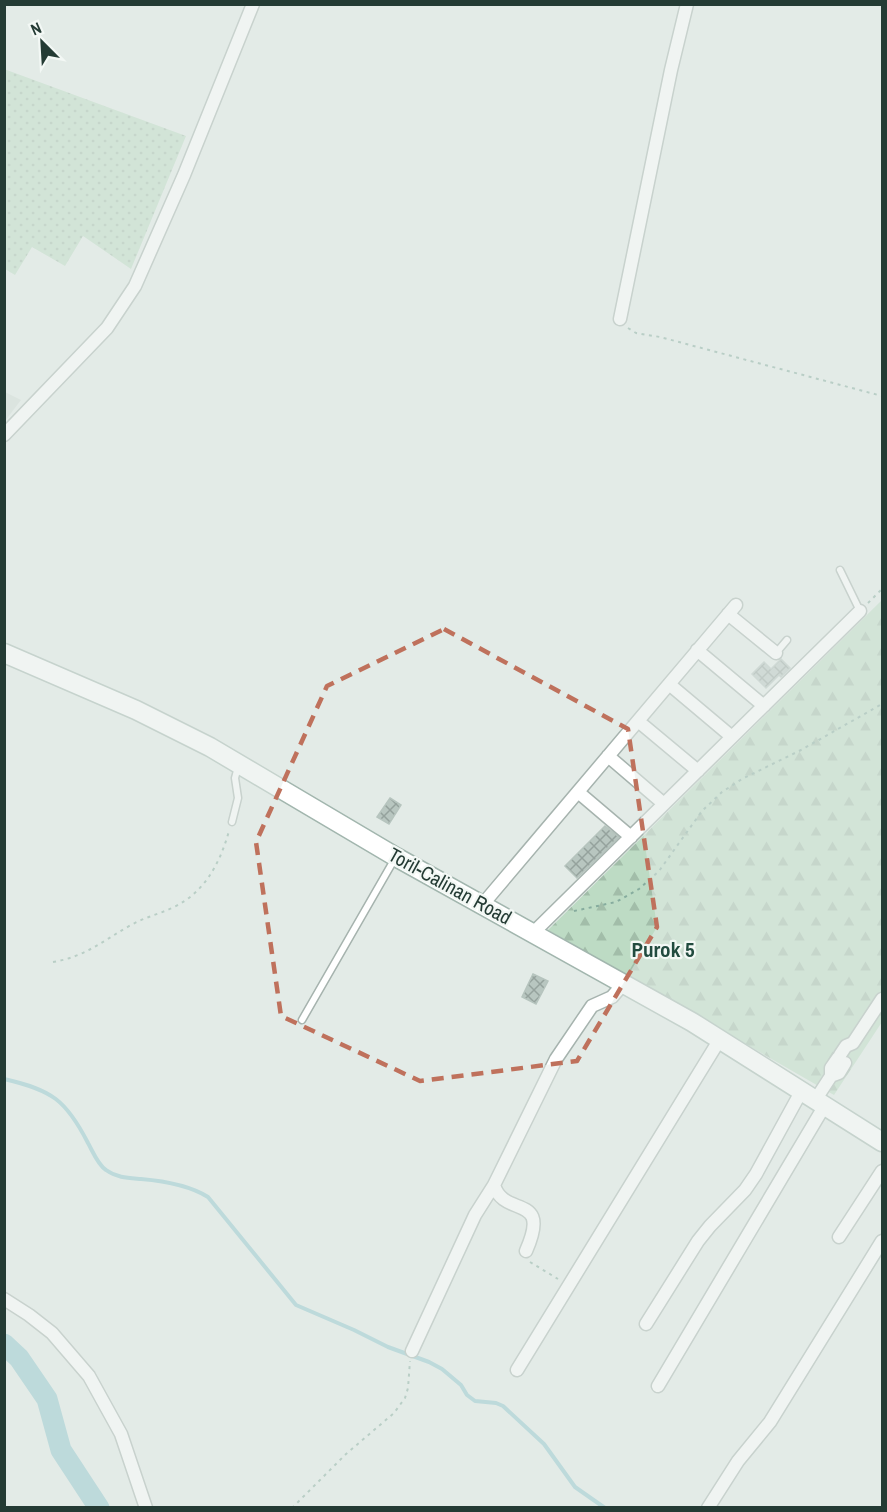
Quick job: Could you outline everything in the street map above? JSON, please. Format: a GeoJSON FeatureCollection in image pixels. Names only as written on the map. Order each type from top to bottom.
{"type":"FeatureCollection","features":[{"type":"Feature","properties":{"kind":"main road","name":"Toril-Calinan Road"},"geometry":{"type":"LineString","coordinates":[[4,653],[136,710],[240,764],[396,857],[624,983],[720,1039],[882,1142]]}},
{"type":"Feature","properties":{"kind":"street"},"geometry":{"type":"LineString","coordinates":[[4,435],[107,328],[135,286],[184,175],[253,4]]}},
{"type":"Feature","properties":{"kind":"street"},"geometry":{"type":"LineString","coordinates":[[620,319],[668,81],[687,4]]}},
{"type":"Feature","properties":{"kind":"street"},"geometry":{"type":"LineString","coordinates":[[483,904],[732,609],[776,653]]}},
{"type":"Feature","properties":{"kind":"street"},"geometry":{"type":"LineString","coordinates":[[533,933],[860,611]]}},
{"type":"Feature","properties":{"kind":"street"},"geometry":{"type":"LineString","coordinates":[[697,650],[764,706]]}},
{"type":"Feature","properties":{"kind":"street"},"geometry":{"type":"LineString","coordinates":[[669,684],[732,737]]}},
{"type":"Feature","properties":{"kind":"street"},"geometry":{"type":"LineString","coordinates":[[638,721],[698,771]]}},
{"type":"Feature","properties":{"kind":"street"},"geometry":{"type":"LineString","coordinates":[[608,756],[664,804]]}},
{"type":"Feature","properties":{"kind":"street"},"geometry":{"type":"LineString","coordinates":[[578,792],[631,837]]}},
{"type":"Feature","properties":{"kind":"street"},"geometry":{"type":"LineString","coordinates":[[412,1352],[475,1215],[494,1185],[556,1059],[592,1006],[612,997],[624,983]]}},
{"type":"Feature","properties":{"kind":"street"},"geometry":{"type":"LineString","coordinates":[[646,1324],[704,1233],[741,1195],[831,1076],[838,1073],[843,1059],[853,1051],[853,1043],[882,999]]}},
{"type":"Feature","properties":{"kind":"street"},"geometry":{"type":"LineString","coordinates":[[517,1370],[720,1039]]}},
{"type":"Feature","properties":{"kind":"street"},"geometry":{"type":"LineString","coordinates":[[658,1386],[814,1098]]}},
{"type":"Feature","properties":{"kind":"street"},"geometry":{"type":"LineString","coordinates":[[839,1237],[882,1171]]}},
{"type":"Feature","properties":{"kind":"street"},"geometry":{"type":"LineString","coordinates":[[494,1185],[497,1195],[528,1210],[532,1215],[535,1228],[526,1251]]}},
{"type":"Feature","properties":{"kind":"street"},"geometry":{"type":"LineString","coordinates":[[708,1508],[738,1461],[770,1422],[882,1241]]}},
{"type":"Feature","properties":{"kind":"street"},"geometry":{"type":"LineString","coordinates":[[4,1299],[52,1333],[89,1376],[121,1434],[146,1508]]}},
{"type":"Feature","properties":{"kind":"lane"},"geometry":{"type":"LineString","coordinates":[[840,570],[860,611]]}},
{"type":"Feature","properties":{"kind":"lane"},"geometry":{"type":"LineString","coordinates":[[776,653],[787,640]]}},
{"type":"Feature","properties":{"kind":"lane"},"geometry":{"type":"LineString","coordinates":[[232,822],[238,798],[235,778],[240,764]]}},
{"type":"Feature","properties":{"kind":"lane"},"geometry":{"type":"LineString","coordinates":[[302,1020],[396,857]]}},
{"type":"Feature","properties":{"kind":"path"},"geometry":{"type":"LineString","coordinates":[[620,319],[636,333],[660,337],[882,396]]}},
{"type":"Feature","properties":{"kind":"path"},"geometry":{"type":"LineString","coordinates":[[860,611],[882,589]]}},
{"type":"Feature","properties":{"kind":"path"},"geometry":{"type":"LineString","coordinates":[[552,915],[616,902],[639,889],[659,871],[702,811],[722,792],[882,704]]}},
{"type":"Feature","properties":{"kind":"path"},"geometry":{"type":"LineString","coordinates":[[53,962],[80,955],[133,924],[177,906],[192,896],[214,871],[232,822]]}},
{"type":"Feature","properties":{"kind":"path"},"geometry":{"type":"LineString","coordinates":[[526,1251],[531,1263],[569,1286]]}},
{"type":"Feature","properties":{"kind":"path"},"geometry":{"type":"LineString","coordinates":[[292,1508],[346,1454],[394,1413],[405,1398],[408,1388],[412,1352]]}},
{"type":"Feature","properties":{"kind":"highlighted area"},"geometry":{"type":"Polygon","coordinates":[[[444,629],[628,729],[657,927],[577,1061],[420,1081],[281,1016],[256,842],[327,686],[444,629]]]}},
{"type":"Feature","properties":{"kind":"shaded area"},"geometry":{"type":"Polygon","coordinates":[[[5,392],[21,400],[5,421],[5,392]]]}},
{"type":"Feature","properties":{"kind":"green space"},"geometry":{"type":"Polygon","coordinates":[[[4,69],[186,136],[131,269],[83,236],[65,266],[32,247],[15,275],[5,269],[4,69]]]}},
{"type":"Feature","properties":{"kind":"green space"},"geometry":{"type":"Polygon","coordinates":[[[882,600],[882,1022],[834,1095],[548,930],[882,600]]]}},
{"type":"Feature","properties":{"kind":"building"},"geometry":{"type":"Polygon","coordinates":[[[781,659],[790,668],[766,688],[752,674],[764,662],[771,669],[781,659]]]}},
{"type":"Feature","properties":{"kind":"building"},"geometry":{"type":"Polygon","coordinates":[[[390,798],[401,805],[389,824],[377,817],[390,798]]]}},
{"type":"Feature","properties":{"kind":"building"},"geometry":{"type":"Polygon","coordinates":[[[605,826],[619,837],[577,878],[565,866],[605,826]]]}},
{"type":"Feature","properties":{"kind":"building"},"geometry":{"type":"Polygon","coordinates":[[[533,974],[548,981],[536,1004],[522,997],[533,974]]]}},
{"type":"Feature","properties":{"kind":"waterway"},"geometry":{"type":"LineString","coordinates":[[4,1079],[34,1088],[56,1099],[72,1116],[96,1158],[110,1173],[123,1177],[176,1184],[208,1197],[296,1305],[388,1347],[429,1362],[442,1369],[461,1385],[467,1395],[475,1401],[503,1406],[544,1444],[575,1487],[605,1508]]}},
{"type":"Feature","properties":{"kind":"waterway"},"geometry":{"type":"LineString","coordinates":[[4,1344],[19,1358],[47,1399],[61,1450],[99,1508]]}},
{"type":"Feature","properties":{"kind":"district","name":"Purok 5"},"geometry":{"type":"Point","coordinates":[663,950]}}]}
